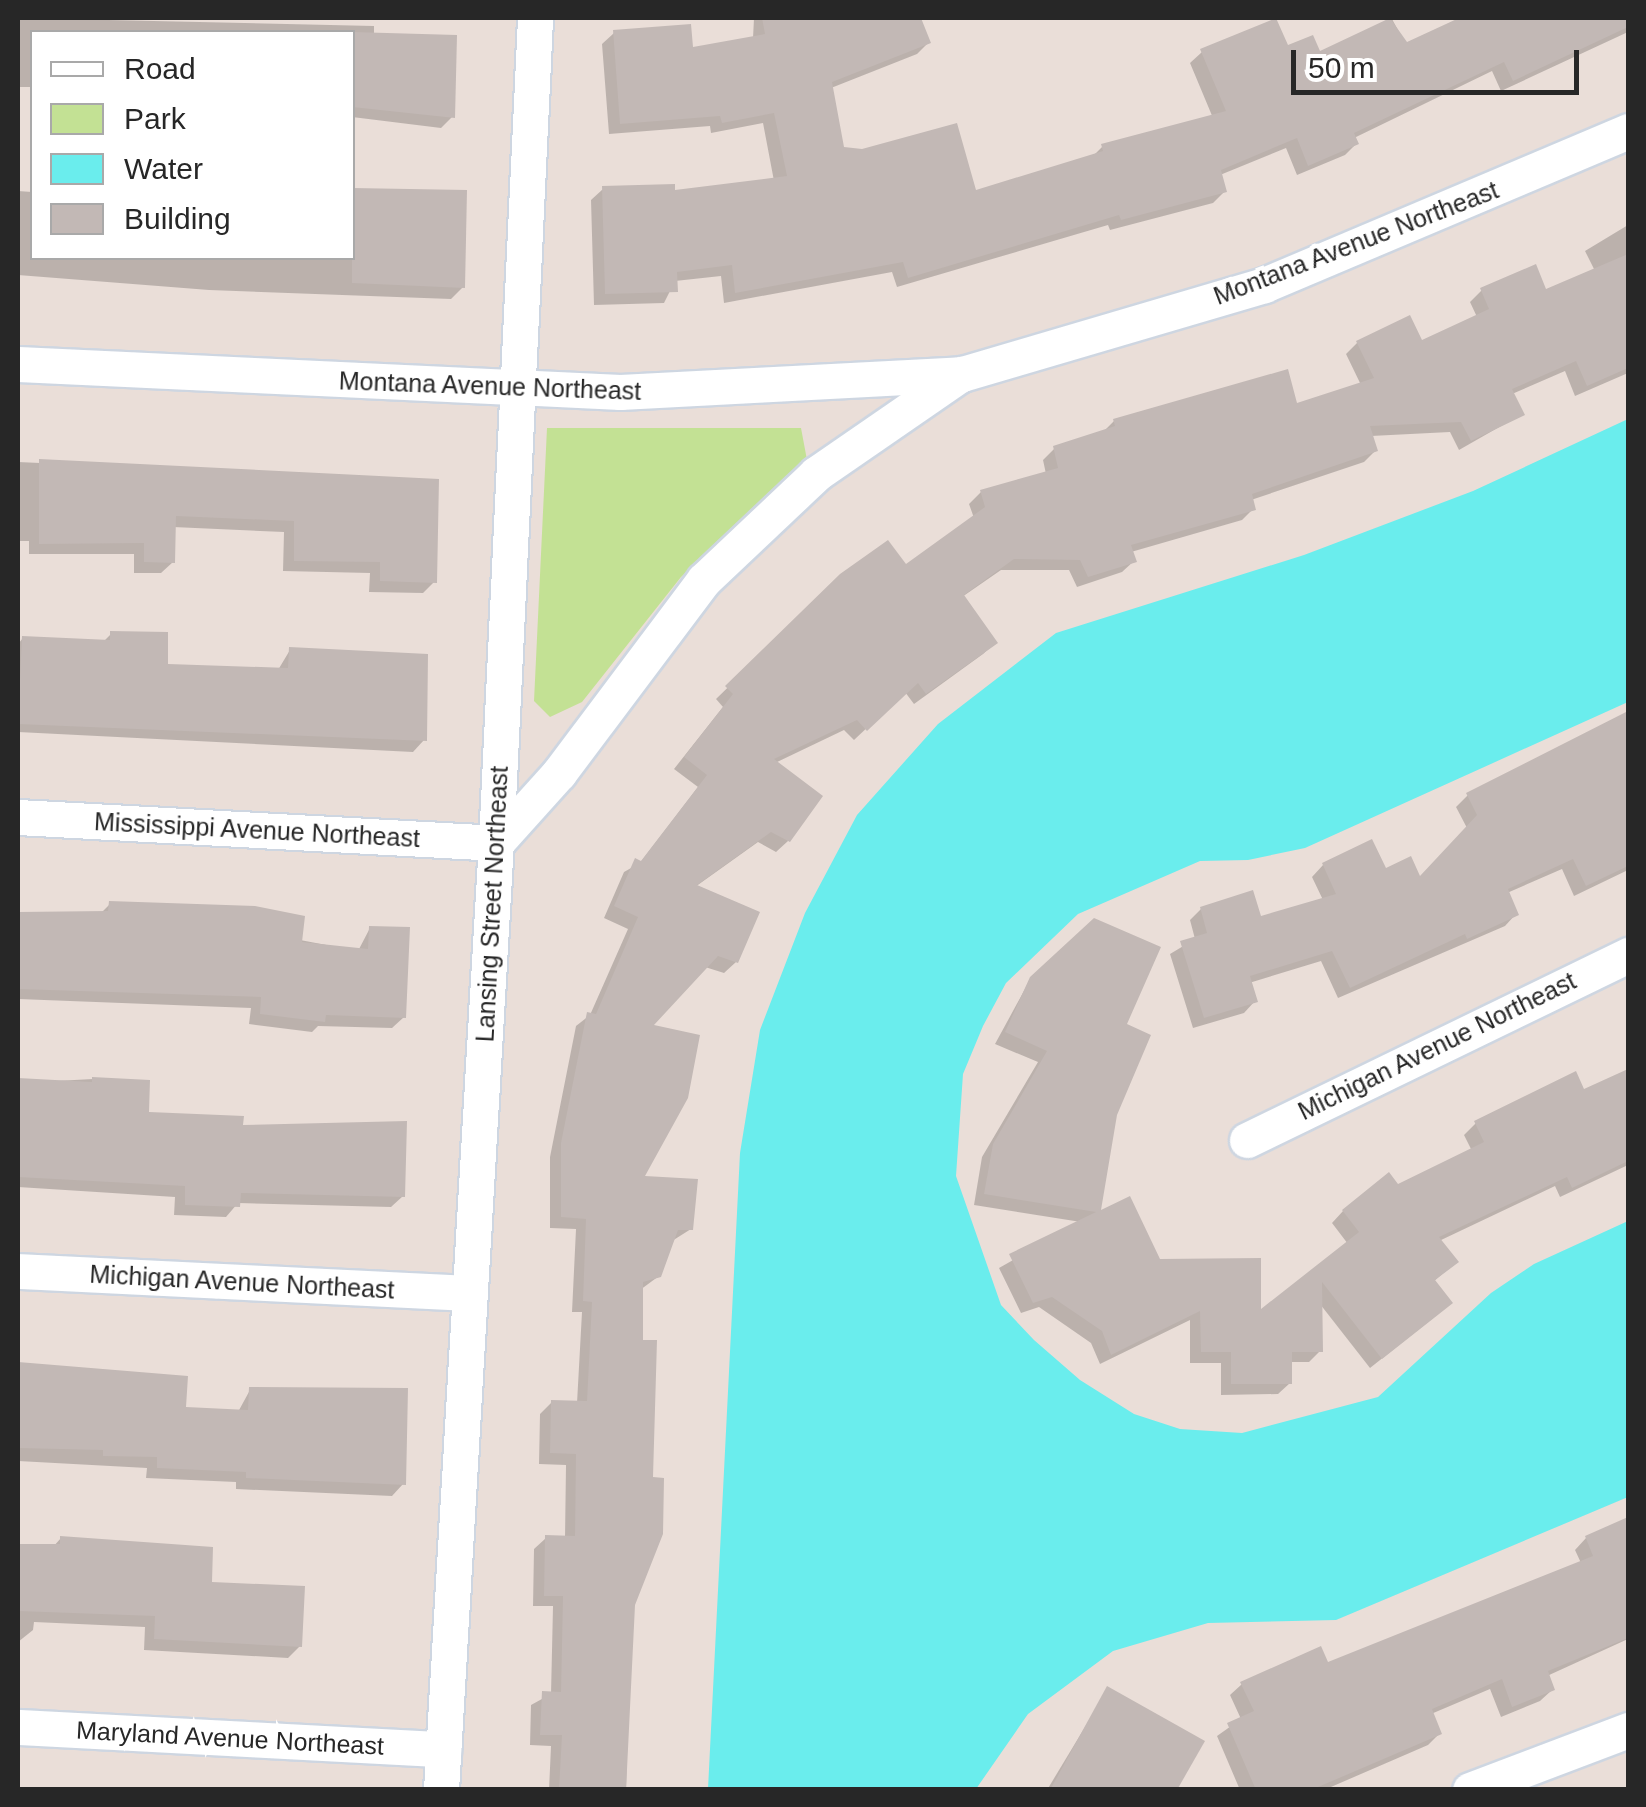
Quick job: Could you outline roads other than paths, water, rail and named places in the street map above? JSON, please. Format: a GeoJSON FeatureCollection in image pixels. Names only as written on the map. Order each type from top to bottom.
{"type":"FeatureCollection","features":[{"type":"Feature","properties":{"kind":"street","name":"Lansing Street Northeast"},"geometry":{"type":"LineString","coordinates":[[441,1790],[496,842],[535,18]]}},
{"type":"Feature","properties":{"kind":"street","name":"Montana Avenue Northeast"},"geometry":{"type":"LineString","coordinates":[[18,364],[517,390],[746,389],[962,374],[1264,285],[1628,131]]}},
{"type":"Feature","properties":{"kind":"street","name":"Montana Avenue Northeast"},"geometry":{"type":"LineString","coordinates":[[496,842],[559,773],[654,640],[715,569],[816,474],[962,374]]}},
{"type":"Feature","properties":{"kind":"street","name":"Mississippi Avenue Northeast"},"geometry":{"type":"LineString","coordinates":[[18,817],[496,842]]}},
{"type":"Feature","properties":{"kind":"street","name":"Michigan Avenue Northeast"},"geometry":{"type":"LineString","coordinates":[[1247,1140],[1628,955]]}},
{"type":"Feature","properties":{"kind":"street","name":"Michigan Avenue Northeast"},"geometry":{"type":"LineString","coordinates":[[18,1271],[467,1293]]}},
{"type":"Feature","properties":{"kind":"street","name":"Maryland Avenue Northeast"},"geometry":{"type":"LineString","coordinates":[[18,1727],[443,1749]]}},
{"type":"Feature","properties":{"kind":"street"},"geometry":{"type":"LineString","coordinates":[[1470,1790],[1628,1730]]}},
{"type":"Feature","properties":{"kind":"water"},"geometry":{"type":"Polygon","coordinates":[[[1628,419],[1628,702],[1305,848],[1248,860],[1200,861],[1078,914],[1006,983],[983,1026],[963,1074],[956,1176],[1001,1305],[1080,1380],[1134,1414],[1180,1429],[1242,1433],[1378,1397],[1491,1293],[1534,1264],[1628,1221],[1628,1497],[1336,1620],[1208,1623],[1113,1651],[1028,1714],[976,1789],[708,1789],[740,1153],[760,1030],[805,913],[857,815],[938,724],[1056,633],[1304,555],[1473,491],[1628,419]]]}}]}
